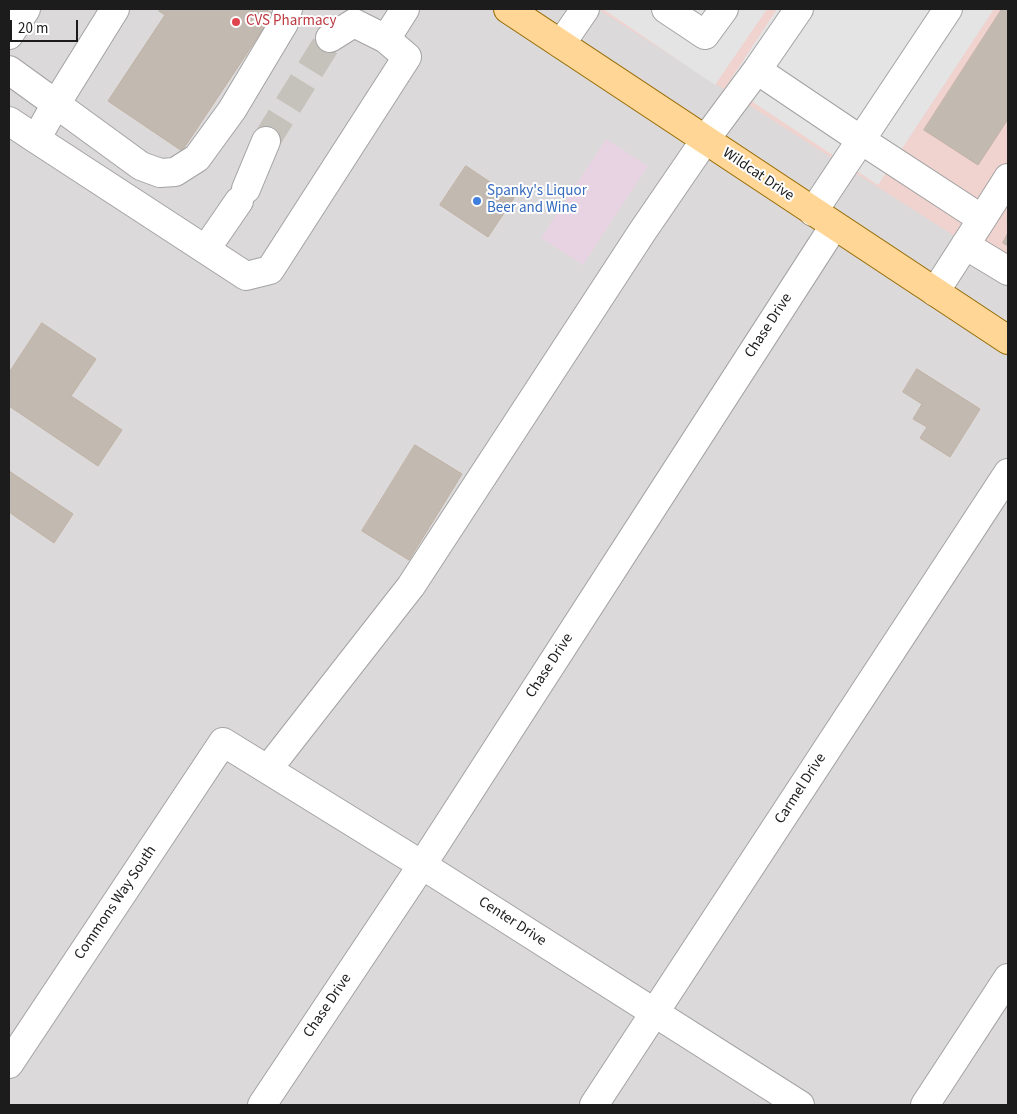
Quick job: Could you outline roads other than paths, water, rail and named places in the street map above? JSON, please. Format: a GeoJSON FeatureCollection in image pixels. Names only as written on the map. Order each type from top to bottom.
{"type":"FeatureCollection","features":[{"type":"Feature","properties":{"kind":"main road","name":"Wildcat Drive"},"geometry":{"type":"LineString","coordinates":[[508,9],[935,292],[1006,335]]}},
{"type":"Feature","properties":{"kind":"street"},"geometry":{"type":"LineString","coordinates":[[9,35],[26,9]]}},
{"type":"Feature","properties":{"kind":"street"},"geometry":{"type":"LineString","coordinates":[[36,139],[114,9]]}},
{"type":"Feature","properties":{"kind":"street"},"geometry":{"type":"LineString","coordinates":[[9,70],[142,166],[160,173],[174,172],[197,158],[232,110],[284,23],[288,9]]}},
{"type":"Feature","properties":{"kind":"street"},"geometry":{"type":"LineString","coordinates":[[386,39],[405,9]]}},
{"type":"Feature","properties":{"kind":"street"},"geometry":{"type":"LineString","coordinates":[[561,44],[586,9]]}},
{"type":"Feature","properties":{"kind":"street"},"geometry":{"type":"LineString","coordinates":[[666,9],[705,36],[724,9]]}},
{"type":"Feature","properties":{"kind":"street"},"geometry":{"type":"LineString","coordinates":[[268,769],[411,586],[642,232],[799,9]]}},
{"type":"Feature","properties":{"kind":"street","name":"Chase Drive"},"geometry":{"type":"LineString","coordinates":[[262,1105],[422,864],[824,219],[861,140],[948,9]]}},
{"type":"Feature","properties":{"kind":"street"},"geometry":{"type":"LineString","coordinates":[[9,121],[246,276],[270,270],[407,57],[386,39],[354,23],[330,38]]}},
{"type":"Feature","properties":{"kind":"street"},"geometry":{"type":"LineString","coordinates":[[757,70],[982,219]]}},
{"type":"Feature","properties":{"kind":"street"},"geometry":{"type":"LineString","coordinates":[[206,249],[242,195],[266,141]]}},
{"type":"Feature","properties":{"kind":"street"},"geometry":{"type":"LineString","coordinates":[[935,292],[1008,178]]}},
{"type":"Feature","properties":{"kind":"street"},"geometry":{"type":"LineString","coordinates":[[965,245],[1008,271]]}},
{"type":"Feature","properties":{"kind":"street","name":"Carmel Drive"},"geometry":{"type":"LineString","coordinates":[[594,1105],[1008,473]]}},
{"type":"Feature","properties":{"kind":"street","name":"Center Drive"},"geometry":{"type":"LineString","coordinates":[[223,742],[422,864],[800,1105]]}},
{"type":"Feature","properties":{"kind":"street","name":"Commons Way South"},"geometry":{"type":"LineString","coordinates":[[9,1064],[223,742]]}},
{"type":"Feature","properties":{"kind":"street"},"geometry":{"type":"LineString","coordinates":[[925,1105],[1008,978]]}},
{"type":"Feature","properties":{"kind":"tunnel"},"geometry":{"type":"LineString","coordinates":[[266,141],[330,38]]}},
{"type":"Feature","properties":{"kind":"place","name":"CVS Pharmacy"},"geometry":{"type":"Point","coordinates":[236,22]}},
{"type":"Feature","properties":{"kind":"place","name":"Spanky's Liquor Beer and Wine"},"geometry":{"type":"Point","coordinates":[477,201]}}]}
